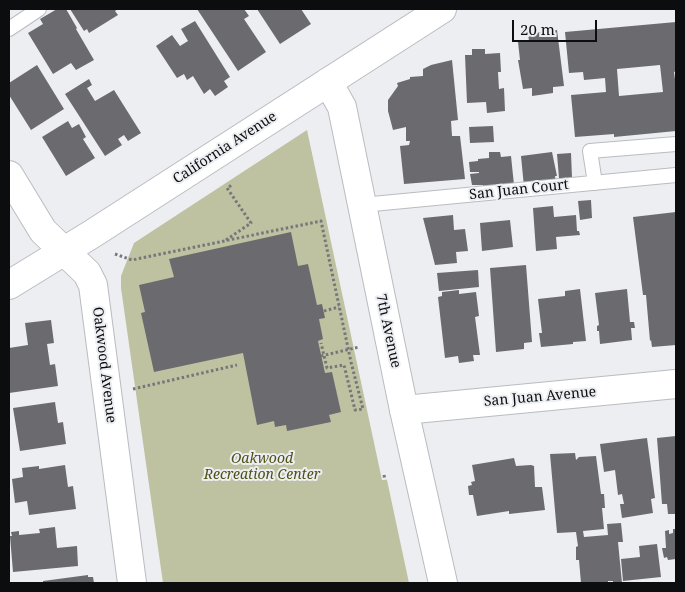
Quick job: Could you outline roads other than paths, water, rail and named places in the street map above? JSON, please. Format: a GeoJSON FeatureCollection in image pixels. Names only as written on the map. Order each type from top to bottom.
{"type":"FeatureCollection","features":[{"type":"Feature","properties":{"kind":"street","name":"California Avenue"},"geometry":{"type":"LineString","coordinates":[[9,285],[442,9]]}},
{"type":"Feature","properties":{"kind":"street","name":"7th Avenue"},"geometry":{"type":"LineString","coordinates":[[328,82],[342,107],[404,410],[443,583]]}},
{"type":"Feature","properties":{"kind":"street","name":"Oakwood Avenue"},"geometry":{"type":"LineString","coordinates":[[9,175],[43,231],[87,273],[93,285],[132,583]]}},
{"type":"Feature","properties":{"kind":"street","name":"San Juan Avenue"},"geometry":{"type":"LineString","coordinates":[[404,410],[676,384]]}},
{"type":"Feature","properties":{"kind":"lane"},"geometry":{"type":"LineString","coordinates":[[9,28],[39,9]]}},
{"type":"Feature","properties":{"kind":"lane"},"geometry":{"type":"LineString","coordinates":[[595,182],[590,151],[676,144]]}},
{"type":"Feature","properties":{"kind":"lane","name":"San Juan Court"},"geometry":{"type":"LineString","coordinates":[[362,205],[676,175]]}},
{"type":"Feature","properties":{"kind":"park label","name":"Oakwood Recreation Center"},"geometry":{"type":"Point","coordinates":[262,468]}}]}
